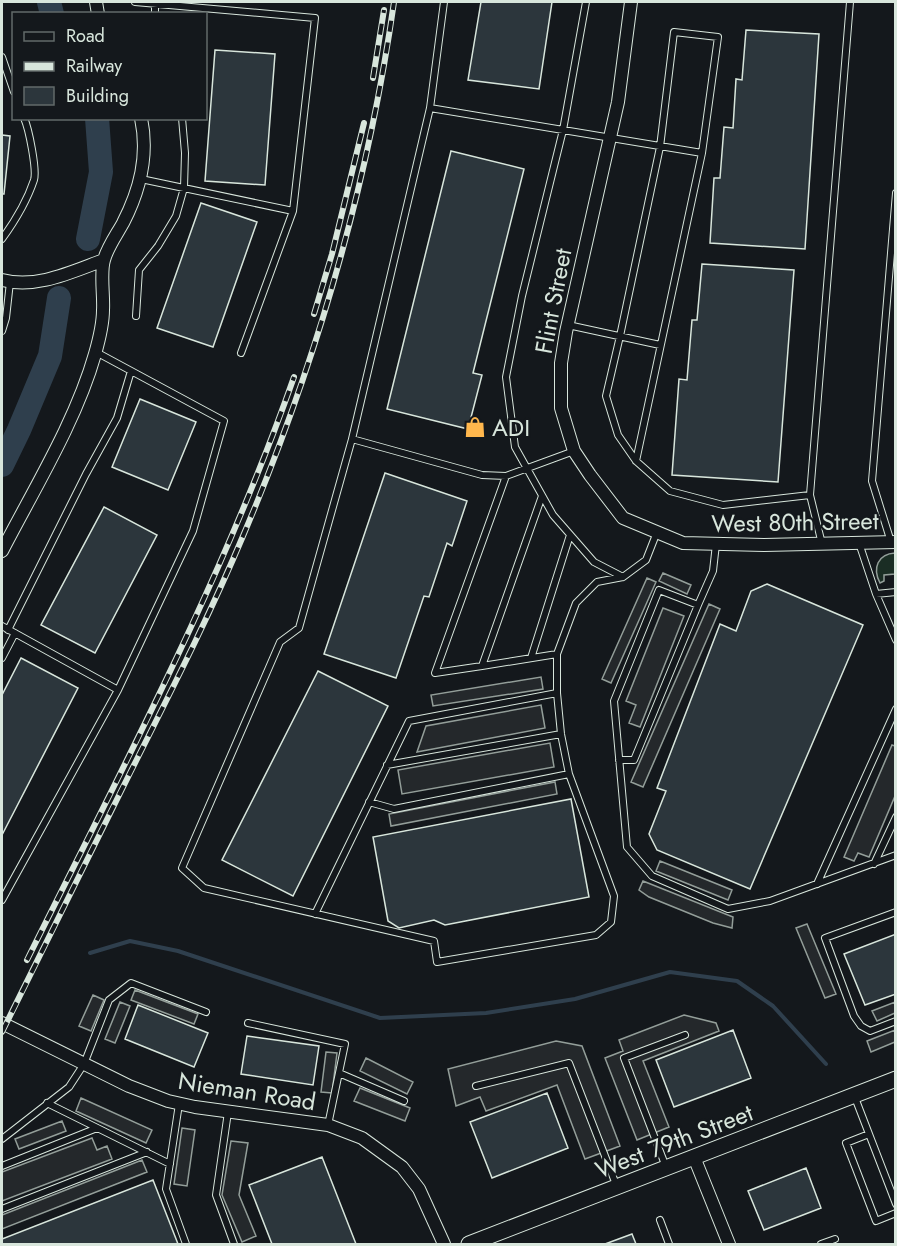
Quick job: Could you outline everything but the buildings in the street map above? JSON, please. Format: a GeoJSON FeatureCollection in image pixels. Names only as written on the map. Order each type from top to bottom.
{"type":"FeatureCollection","features":[{"type":"Feature","properties":{"kind":"street","name":"Flint Street"},"geometry":{"type":"LineString","coordinates":[[631,2],[618,102],[561,363],[561,408],[574,451],[623,518],[683,543],[696,543]]}},
{"type":"Feature","properties":{"kind":"street"},"geometry":{"type":"LineString","coordinates":[[2,551],[70,419],[85,386],[96,352],[103,314],[104,260],[130,211],[141,179],[144,160],[141,120]]}},
{"type":"Feature","properties":{"kind":"street"},"geometry":{"type":"LineString","coordinates":[[6,281],[42,281],[104,260]]}},
{"type":"Feature","properties":{"kind":"street","name":"West 80th Street"},"geometry":{"type":"LineString","coordinates":[[696,543],[893,542]]}},
{"type":"Feature","properties":{"kind":"street","name":"Nieman Road"},"geometry":{"type":"LineString","coordinates":[[2,1023],[129,1086],[179,1104],[328,1125],[362,1138],[402,1167],[419,1189],[444,1245]]}},
{"type":"Feature","properties":{"kind":"street","name":"West 79th Street"},"geometry":{"type":"LineString","coordinates":[[469,1245],[896,1078]]}},
{"type":"Feature","properties":{"kind":"street"},"geometry":{"type":"LineString","coordinates":[[694,1157],[729,1245]]}},
{"type":"Feature","properties":{"kind":"lane"},"geometry":{"type":"LineString","coordinates":[[135,2],[315,18],[293,211],[242,353]]}},
{"type":"Feature","properties":{"kind":"lane"},"geometry":{"type":"LineString","coordinates":[[444,2],[430,108],[352,439],[299,628],[280,642],[182,868],[204,888],[434,941],[437,962],[596,935],[611,922],[614,896],[569,774],[561,734],[557,693],[557,654],[576,603],[597,582],[623,577],[646,560],[657,532]]}},
{"type":"Feature","properties":{"kind":"lane"},"geometry":{"type":"LineString","coordinates":[[586,2],[563,130],[522,297],[506,377],[515,447],[553,515],[594,562],[623,577]]}},
{"type":"Feature","properties":{"kind":"lane"},"geometry":{"type":"LineString","coordinates":[[822,544],[810,495],[850,2]]}},
{"type":"Feature","properties":{"kind":"lane"},"geometry":{"type":"LineString","coordinates":[[636,461],[702,153],[718,37],[674,32],[660,147],[606,396],[618,435],[636,461],[670,491],[723,506],[810,495]]}},
{"type":"Feature","properties":{"kind":"lane"},"geometry":{"type":"LineString","coordinates":[[2,57],[12,86]]}},
{"type":"Feature","properties":{"kind":"lane"},"geometry":{"type":"LineString","coordinates":[[430,108],[702,153]]}},
{"type":"Feature","properties":{"kind":"lane"},"geometry":{"type":"LineString","coordinates":[[2,238],[15,220],[35,177],[25,120]]}},
{"type":"Feature","properties":{"kind":"lane"},"geometry":{"type":"LineString","coordinates":[[136,316],[139,270],[158,246],[176,216],[184,188],[185,153],[182,120]]}},
{"type":"Feature","properties":{"kind":"lane"},"geometry":{"type":"LineString","coordinates":[[141,179],[293,211]]}},
{"type":"Feature","properties":{"kind":"lane"},"geometry":{"type":"LineString","coordinates":[[893,542],[872,481],[896,193]]}},
{"type":"Feature","properties":{"kind":"lane"},"geometry":{"type":"LineString","coordinates":[[2,331],[6,318],[6,281]]}},
{"type":"Feature","properties":{"kind":"lane"},"geometry":{"type":"LineString","coordinates":[[568,325],[660,345]]}},
{"type":"Feature","properties":{"kind":"lane"},"geometry":{"type":"LineString","coordinates":[[2,900],[118,690],[193,531],[224,420],[96,352]]}},
{"type":"Feature","properties":{"kind":"lane"},"geometry":{"type":"LineString","coordinates":[[118,690],[5,628],[117,418],[131,371]]}},
{"type":"Feature","properties":{"kind":"lane"},"geometry":{"type":"LineString","coordinates":[[352,439],[482,475],[506,476],[574,451]]}},
{"type":"Feature","properties":{"kind":"lane"},"geometry":{"type":"LineString","coordinates":[[506,476],[435,673],[557,654]]}},
{"type":"Feature","properties":{"kind":"lane"},"geometry":{"type":"LineString","coordinates":[[482,666],[542,496]]}},
{"type":"Feature","properties":{"kind":"lane"},"geometry":{"type":"LineString","coordinates":[[531,658],[570,535]]}},
{"type":"Feature","properties":{"kind":"lane"},"geometry":{"type":"LineString","coordinates":[[859,543],[876,594],[896,640]]}},
{"type":"Feature","properties":{"kind":"lane"},"geometry":{"type":"LineString","coordinates":[[619,760],[634,760],[712,571],[716,544]]}},
{"type":"Feature","properties":{"kind":"lane"},"geometry":{"type":"LineString","coordinates":[[698,605],[659,590],[614,700],[627,847],[652,876],[728,909],[770,901],[896,855]]}},
{"type":"Feature","properties":{"kind":"lane"},"geometry":{"type":"LineString","coordinates":[[876,594],[896,592]]}},
{"type":"Feature","properties":{"kind":"lane"},"geometry":{"type":"LineString","coordinates":[[2,658],[15,633]]}},
{"type":"Feature","properties":{"kind":"lane"},"geometry":{"type":"LineString","coordinates":[[315,914],[409,721],[557,693]]}},
{"type":"Feature","properties":{"kind":"lane"},"geometry":{"type":"LineString","coordinates":[[817,884],[896,709]]}},
{"type":"Feature","properties":{"kind":"lane"},"geometry":{"type":"LineString","coordinates":[[387,765],[561,734]]}},
{"type":"Feature","properties":{"kind":"lane"},"geometry":{"type":"LineString","coordinates":[[369,802],[394,808],[569,774]]}},
{"type":"Feature","properties":{"kind":"lane"},"geometry":{"type":"LineString","coordinates":[[874,864],[896,817]]}},
{"type":"Feature","properties":{"kind":"lane"},"geometry":{"type":"LineString","coordinates":[[896,912],[825,938],[854,1016],[861,1026],[870,1030],[896,1021]]}},
{"type":"Feature","properties":{"kind":"lane"},"geometry":{"type":"LineString","coordinates":[[2,1139],[69,1087],[84,1064],[109,1000],[131,983],[206,1012]]}},
{"type":"Feature","properties":{"kind":"lane"},"geometry":{"type":"LineString","coordinates":[[248,1023],[345,1044],[328,1125]]}},
{"type":"Feature","properties":{"kind":"lane"},"geometry":{"type":"LineString","coordinates":[[666,1168],[624,1058],[685,1035]]}},
{"type":"Feature","properties":{"kind":"lane"},"geometry":{"type":"LineString","coordinates":[[476,1086],[569,1063],[617,1188]]}},
{"type":"Feature","properties":{"kind":"lane"},"geometry":{"type":"LineString","coordinates":[[339,1073],[404,1101]]}},
{"type":"Feature","properties":{"kind":"lane"},"geometry":{"type":"LineString","coordinates":[[854,1095],[896,1204]]}},
{"type":"Feature","properties":{"kind":"lane"},"geometry":{"type":"LineString","coordinates":[[47,1103],[170,1164]]}},
{"type":"Feature","properties":{"kind":"lane"},"geometry":{"type":"LineString","coordinates":[[179,1104],[166,1189],[186,1245]]}},
{"type":"Feature","properties":{"kind":"lane"},"geometry":{"type":"LineString","coordinates":[[228,1112],[216,1195],[234,1245]]}},
{"type":"Feature","properties":{"kind":"lane"},"geometry":{"type":"LineString","coordinates":[[2,1166],[97,1128]]}},
{"type":"Feature","properties":{"kind":"lane"},"geometry":{"type":"LineString","coordinates":[[869,1134],[846,1143],[876,1221],[896,1213]]}},
{"type":"Feature","properties":{"kind":"lane"},"geometry":{"type":"LineString","coordinates":[[2,1209],[147,1152]]}},
{"type":"Feature","properties":{"kind":"lane"},"geometry":{"type":"LineString","coordinates":[[660,1220],[669,1245]]}},
{"type":"Feature","properties":{"kind":"lane"},"geometry":{"type":"LineString","coordinates":[[821,1245],[835,1239]]}},
{"type":"Feature","properties":{"kind":"green space"},"geometry":{"type":"Polygon","coordinates":[[[895,553],[895,574],[884,575],[884,581],[880,583],[877,572],[878,563],[884,556],[895,553]]]}},
{"type":"Feature","properties":{"kind":"shaded area"},"geometry":{"type":"Polygon","coordinates":[[[663,573],[691,585],[687,594],[659,581],[663,573]]]}},
{"type":"Feature","properties":{"kind":"shaded area"},"geometry":{"type":"Polygon","coordinates":[[[647,578],[656,582],[611,683],[602,679],[647,578]]]}},
{"type":"Feature","properties":{"kind":"shaded area"},"geometry":{"type":"Polygon","coordinates":[[[709,604],[720,609],[643,787],[631,782],[709,604]]]}},
{"type":"Feature","properties":{"kind":"shaded area"},"geometry":{"type":"Polygon","coordinates":[[[663,608],[684,616],[640,727],[629,723],[636,705],[626,701],[663,608]]]}},
{"type":"Feature","properties":{"kind":"shaded area"},"geometry":{"type":"Polygon","coordinates":[[[541,677],[543,689],[433,706],[431,695],[541,677]]]}},
{"type":"Feature","properties":{"kind":"shaded area"},"geometry":{"type":"Polygon","coordinates":[[[541,705],[545,728],[417,752],[426,726],[541,705]]]}},
{"type":"Feature","properties":{"kind":"shaded area"},"geometry":{"type":"Polygon","coordinates":[[[550,743],[554,767],[402,794],[398,770],[550,743]]]}},
{"type":"Feature","properties":{"kind":"shaded area"},"geometry":{"type":"Polygon","coordinates":[[[892,745],[895,746],[895,796],[869,857],[858,853],[854,861],[844,857],[892,745]]]}},
{"type":"Feature","properties":{"kind":"shaded area"},"geometry":{"type":"Polygon","coordinates":[[[555,782],[557,794],[391,826],[389,814],[555,782]]]}},
{"type":"Feature","properties":{"kind":"shaded area"},"geometry":{"type":"Polygon","coordinates":[[[660,861],[732,890],[728,900],[656,871],[660,861]]]}},
{"type":"Feature","properties":{"kind":"shaded area"},"geometry":{"type":"Polygon","coordinates":[[[643,881],[733,917],[732,928],[713,923],[649,897],[639,890],[643,881]]]}},
{"type":"Feature","properties":{"kind":"shaded area"},"geometry":{"type":"Polygon","coordinates":[[[807,924],[836,994],[825,998],[796,928],[807,924]]]}},
{"type":"Feature","properties":{"kind":"shaded area"},"geometry":{"type":"Polygon","coordinates":[[[135,990],[198,1014],[194,1024],[131,1000],[135,990]]]}},
{"type":"Feature","properties":{"kind":"shaded area"},"geometry":{"type":"Polygon","coordinates":[[[93,995],[104,1000],[91,1031],[79,1026],[93,995]]]}},
{"type":"Feature","properties":{"kind":"shaded area"},"geometry":{"type":"Polygon","coordinates":[[[120,1002],[130,1006],[115,1043],[105,1039],[120,1002]]]}},
{"type":"Feature","properties":{"kind":"shaded area"},"geometry":{"type":"Polygon","coordinates":[[[895,1002],[895,1013],[877,1021],[872,1011],[895,1002]]]}},
{"type":"Feature","properties":{"kind":"shaded area"},"geometry":{"type":"Polygon","coordinates":[[[684,1015],[716,1023],[719,1031],[643,1061],[669,1127],[637,1140],[605,1058],[623,1051],[619,1040],[684,1015]]]}},
{"type":"Feature","properties":{"kind":"shaded area"},"geometry":{"type":"Polygon","coordinates":[[[895,1030],[895,1042],[871,1052],[867,1041],[895,1030]]]}},
{"type":"Feature","properties":{"kind":"shaded area"},"geometry":{"type":"Polygon","coordinates":[[[556,1041],[582,1046],[620,1146],[585,1159],[557,1085],[486,1111],[480,1097],[456,1106],[448,1069],[556,1041]]]}},
{"type":"Feature","properties":{"kind":"shaded area"},"geometry":{"type":"Polygon","coordinates":[[[326,1052],[337,1053],[332,1093],[321,1092],[326,1052]]]}},
{"type":"Feature","properties":{"kind":"shaded area"},"geometry":{"type":"Polygon","coordinates":[[[366,1058],[413,1082],[407,1094],[360,1071],[366,1058]]]}},
{"type":"Feature","properties":{"kind":"shaded area"},"geometry":{"type":"Polygon","coordinates":[[[360,1088],[410,1108],[405,1121],[354,1101],[360,1088]]]}},
{"type":"Feature","properties":{"kind":"shaded area"},"geometry":{"type":"Polygon","coordinates":[[[81,1098],[152,1130],[146,1143],[76,1111],[81,1098]]]}},
{"type":"Feature","properties":{"kind":"shaded area"},"geometry":{"type":"Polygon","coordinates":[[[62,1121],[66,1131],[19,1149],[15,1139],[62,1121]]]}},
{"type":"Feature","properties":{"kind":"shaded area"},"geometry":{"type":"Polygon","coordinates":[[[182,1128],[195,1130],[187,1186],[174,1184],[182,1128]]]}},
{"type":"Feature","properties":{"kind":"shaded area"},"geometry":{"type":"Polygon","coordinates":[[[92,1138],[97,1150],[107,1146],[112,1159],[2,1201],[2,1172],[92,1138]]]}},
{"type":"Feature","properties":{"kind":"shaded area"},"geometry":{"type":"Polygon","coordinates":[[[231,1141],[248,1143],[239,1195],[256,1236],[242,1242],[222,1195],[231,1141]]]}},
{"type":"Feature","properties":{"kind":"shaded area"},"geometry":{"type":"Polygon","coordinates":[[[142,1160],[147,1172],[2,1229],[2,1215],[142,1160]]]}},
{"type":"Feature","properties":{"kind":"waterway"},"geometry":{"type":"LineString","coordinates":[[49,2],[52,12]]}},
{"type":"Feature","properties":{"kind":"waterway"},"geometry":{"type":"LineString","coordinates":[[88,239],[101,172],[97,120]]}},
{"type":"Feature","properties":{"kind":"waterway"},"geometry":{"type":"LineString","coordinates":[[2,465],[50,356],[59,298]]}},
{"type":"Feature","properties":{"kind":"waterway"},"geometry":{"type":"LineString","coordinates":[[90,953],[130,941],[178,951],[380,1018],[486,1013],[575,999],[670,972],[737,981],[773,1006],[826,1064]]}},
{"type":"Feature","properties":{"kind":"railway"},"geometry":{"type":"LineString","coordinates":[[2,1032],[203,626],[269,472],[316,341],[354,207],[370,139],[394,2]]}},
{"type":"Feature","properties":{"kind":"railway"},"geometry":{"type":"LineString","coordinates":[[373,78],[384,10]]}},
{"type":"Feature","properties":{"kind":"railway"},"geometry":{"type":"LineString","coordinates":[[314,314],[332,254],[364,123]]}},
{"type":"Feature","properties":{"kind":"railway"},"geometry":{"type":"LineString","coordinates":[[27,960],[170,673],[236,526],[294,377]]}},
{"type":"Feature","properties":{"kind":"place","name":"ADI"},"geometry":{"type":"Point","coordinates":[475,427]}}]}
